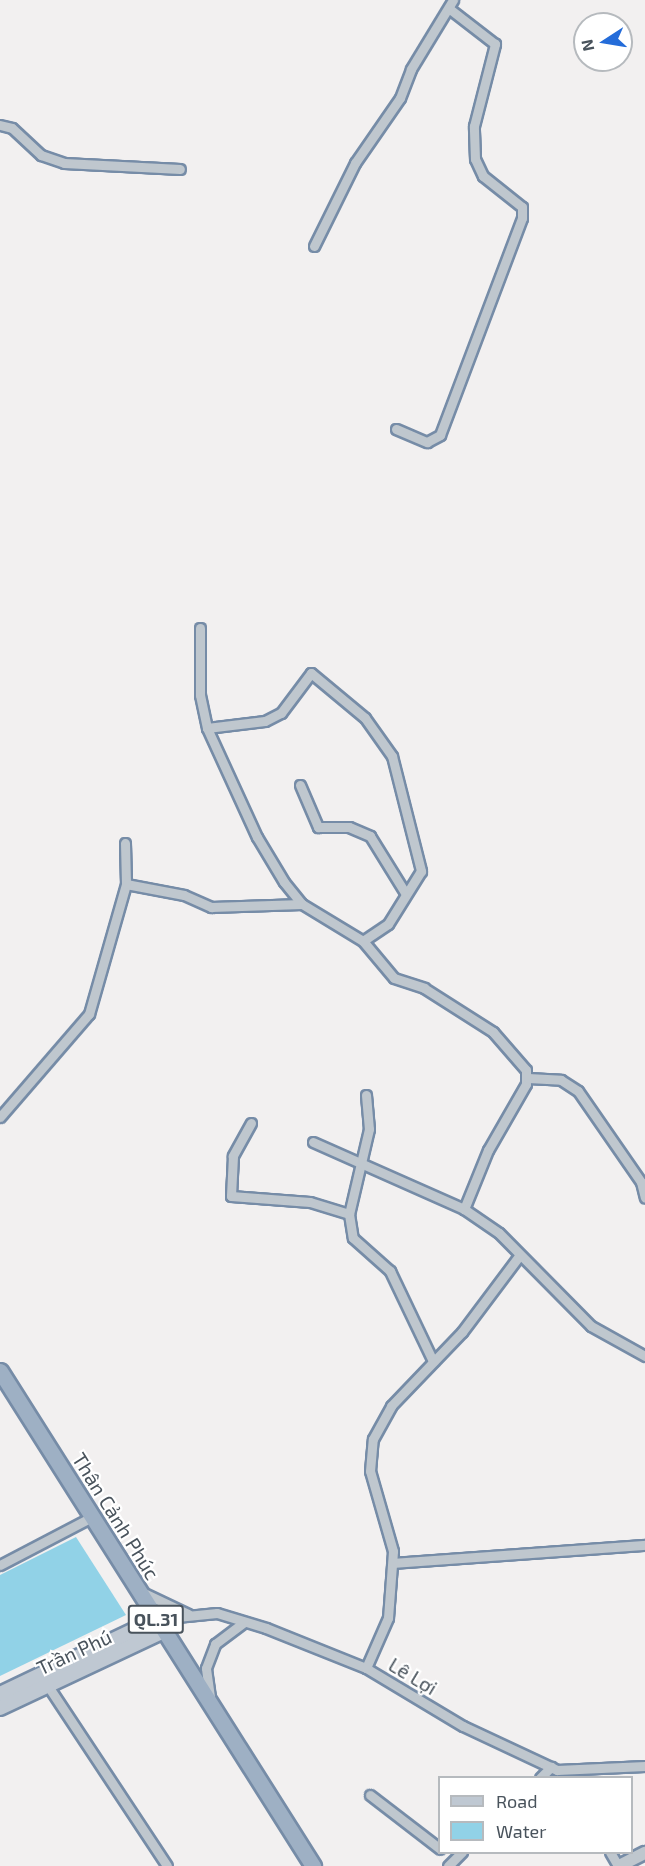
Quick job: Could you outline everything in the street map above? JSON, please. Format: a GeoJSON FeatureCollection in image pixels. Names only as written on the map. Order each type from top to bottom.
{"type":"FeatureCollection","features":[{"type":"Feature","properties":{"kind":"highway","name":"Thân Cảnh Phúc"},"geometry":{"type":"LineString","coordinates":[[0,1371],[309,1865]]}},
{"type":"Feature","properties":{"kind":"main road","name":"Trần Phú"},"geometry":{"type":"LineString","coordinates":[[0,1708],[44,1680],[160,1625]]}},
{"type":"Feature","properties":{"kind":"main road","name":"Trần Phú"},"geometry":{"type":"LineString","coordinates":[[0,1694],[44,1680]]}},
{"type":"Feature","properties":{"kind":"street"},"geometry":{"type":"LineString","coordinates":[[314,246],[355,163],[452,5],[495,44],[474,126],[475,159],[483,176],[522,207],[522,218],[440,435],[433,442],[396,429]]}},
{"type":"Feature","properties":{"kind":"street"},"geometry":{"type":"LineString","coordinates":[[0,125],[12,128],[40,155],[64,163],[180,169]]}},
{"type":"Feature","properties":{"kind":"street"},"geometry":{"type":"LineString","coordinates":[[200,628],[200,695],[207,728],[257,837],[302,904],[363,941],[394,978],[424,988],[494,1032],[513,1051],[528,1078]]}},
{"type":"Feature","properties":{"kind":"street"},"geometry":{"type":"LineString","coordinates":[[207,728],[265,721],[280,712],[311,673],[337,691],[365,718],[398,773],[421,863],[388,924],[363,941]]}},
{"type":"Feature","properties":{"kind":"street"},"geometry":{"type":"LineString","coordinates":[[300,785],[318,827],[348,827],[370,836],[391,863],[406,894]]}},
{"type":"Feature","properties":{"kind":"street"},"geometry":{"type":"LineString","coordinates":[[0,1117],[89,1014],[126,884],[125,843]]}},
{"type":"Feature","properties":{"kind":"street"},"geometry":{"type":"LineString","coordinates":[[126,884],[184,895],[211,907],[302,904]]}},
{"type":"Feature","properties":{"kind":"street"},"geometry":{"type":"LineString","coordinates":[[528,1078],[561,1080],[578,1091],[641,1182],[645,1198]]}},
{"type":"Feature","properties":{"kind":"street"},"geometry":{"type":"LineString","coordinates":[[464,1209],[488,1150],[528,1078]]}},
{"type":"Feature","properties":{"kind":"street"},"geometry":{"type":"LineString","coordinates":[[366,1095],[369,1129],[348,1214],[353,1238],[390,1271],[433,1361]]}},
{"type":"Feature","properties":{"kind":"street"},"geometry":{"type":"LineString","coordinates":[[251,1123],[233,1156],[231,1196],[310,1202],[348,1214]]}},
{"type":"Feature","properties":{"kind":"street"},"geometry":{"type":"LineString","coordinates":[[313,1142],[362,1160],[464,1209],[499,1233],[519,1256],[591,1326],[645,1356]]}},
{"type":"Feature","properties":{"kind":"street"},"geometry":{"type":"LineString","coordinates":[[366,1668],[388,1618],[393,1563],[370,1471],[373,1439],[390,1407],[496,1292],[519,1256]]}},
{"type":"Feature","properties":{"kind":"street"},"geometry":{"type":"LineString","coordinates":[[0,1565],[92,1517]]}},
{"type":"Feature","properties":{"kind":"street"},"geometry":{"type":"LineString","coordinates":[[393,1563],[645,1545]]}},
{"type":"Feature","properties":{"kind":"street"},"geometry":{"type":"LineString","coordinates":[[138,1589],[190,1614]]}},
{"type":"Feature","properties":{"kind":"street","name":"Lê Lợi"},"geometry":{"type":"LineString","coordinates":[[190,1614],[217,1613],[366,1668],[463,1726],[565,1774],[645,1767]]}},
{"type":"Feature","properties":{"kind":"street"},"geometry":{"type":"LineString","coordinates":[[160,1625],[190,1614]]}},
{"type":"Feature","properties":{"kind":"street"},"geometry":{"type":"LineString","coordinates":[[211,1705],[206,1668],[215,1644],[244,1622]]}},
{"type":"Feature","properties":{"kind":"street"},"geometry":{"type":"LineString","coordinates":[[44,1680],[166,1866]]}},
{"type":"Feature","properties":{"kind":"street"},"geometry":{"type":"LineString","coordinates":[[542,1776],[551,1767]]}},
{"type":"Feature","properties":{"kind":"street"},"geometry":{"type":"LineString","coordinates":[[370,1795],[438,1847]]}},
{"type":"Feature","properties":{"kind":"street"},"geometry":{"type":"LineString","coordinates":[[619,1866],[645,1852]]}},
{"type":"Feature","properties":{"kind":"water"},"geometry":{"type":"Polygon","coordinates":[[[76,1537],[126,1615],[0,1676],[0,1575],[76,1537]]]}}]}
